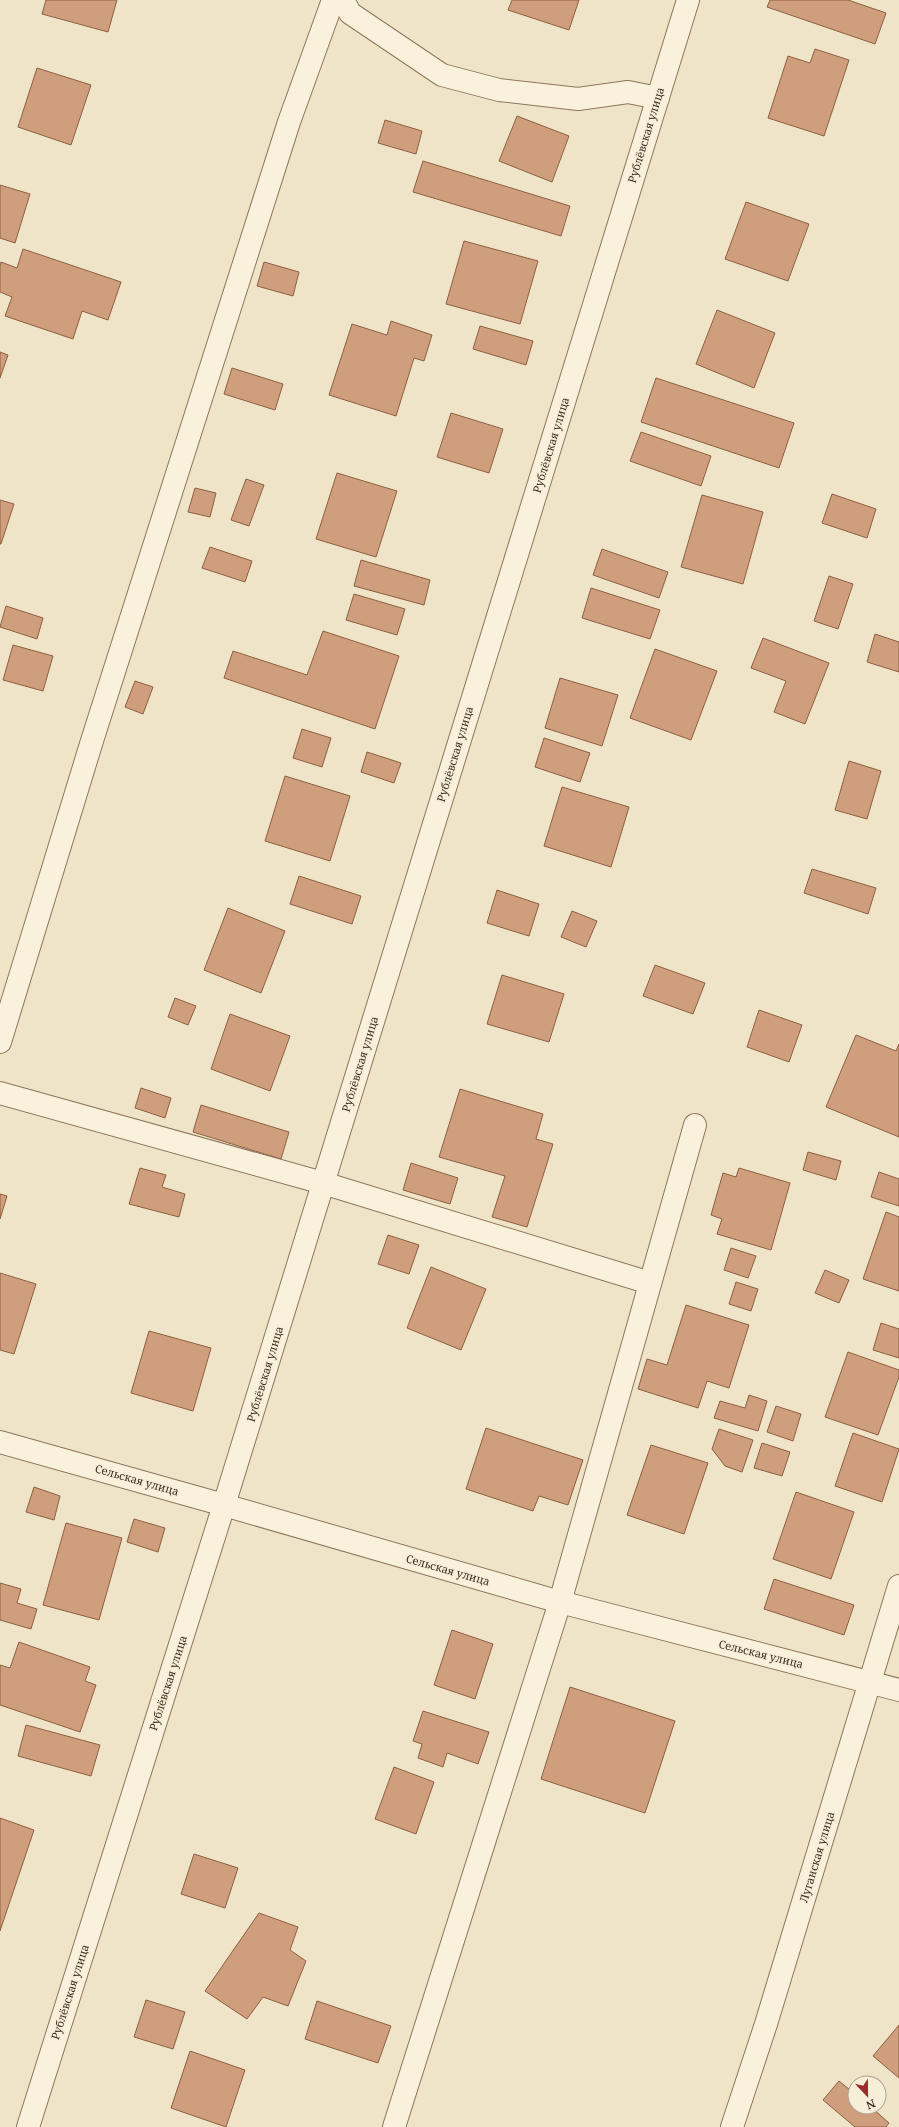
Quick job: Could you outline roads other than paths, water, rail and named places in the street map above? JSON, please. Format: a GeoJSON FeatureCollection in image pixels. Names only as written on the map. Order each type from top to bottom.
{"type":"FeatureCollection","features":[{"type":"Feature","properties":{"kind":"street"},"geometry":{"type":"LineString","coordinates":[[0,1042],[89,751],[284,137],[333,0]]}},
{"type":"Feature","properties":{"kind":"street"},"geometry":{"type":"LineString","coordinates":[[344,0],[350,13],[442,75],[499,90],[578,99],[628,92],[658,98]]}},
{"type":"Feature","properties":{"kind":"street","name":"Рублёвская улица"},"geometry":{"type":"LineString","coordinates":[[28,2127],[224,1505],[688,0]]}},
{"type":"Feature","properties":{"kind":"street"},"geometry":{"type":"LineString","coordinates":[[0,1093],[323,1183],[650,1282]]}},
{"type":"Feature","properties":{"kind":"street"},"geometry":{"type":"LineString","coordinates":[[394,2127],[560,1602],[695,1125]]}},
{"type":"Feature","properties":{"kind":"street","name":"Сельская улица"},"geometry":{"type":"LineString","coordinates":[[0,1442],[560,1602],[899,1690]]}},
{"type":"Feature","properties":{"kind":"street","name":"Луганская улица"},"geometry":{"type":"LineString","coordinates":[[732,2127],[766,2024],[899,1586]]}}]}
